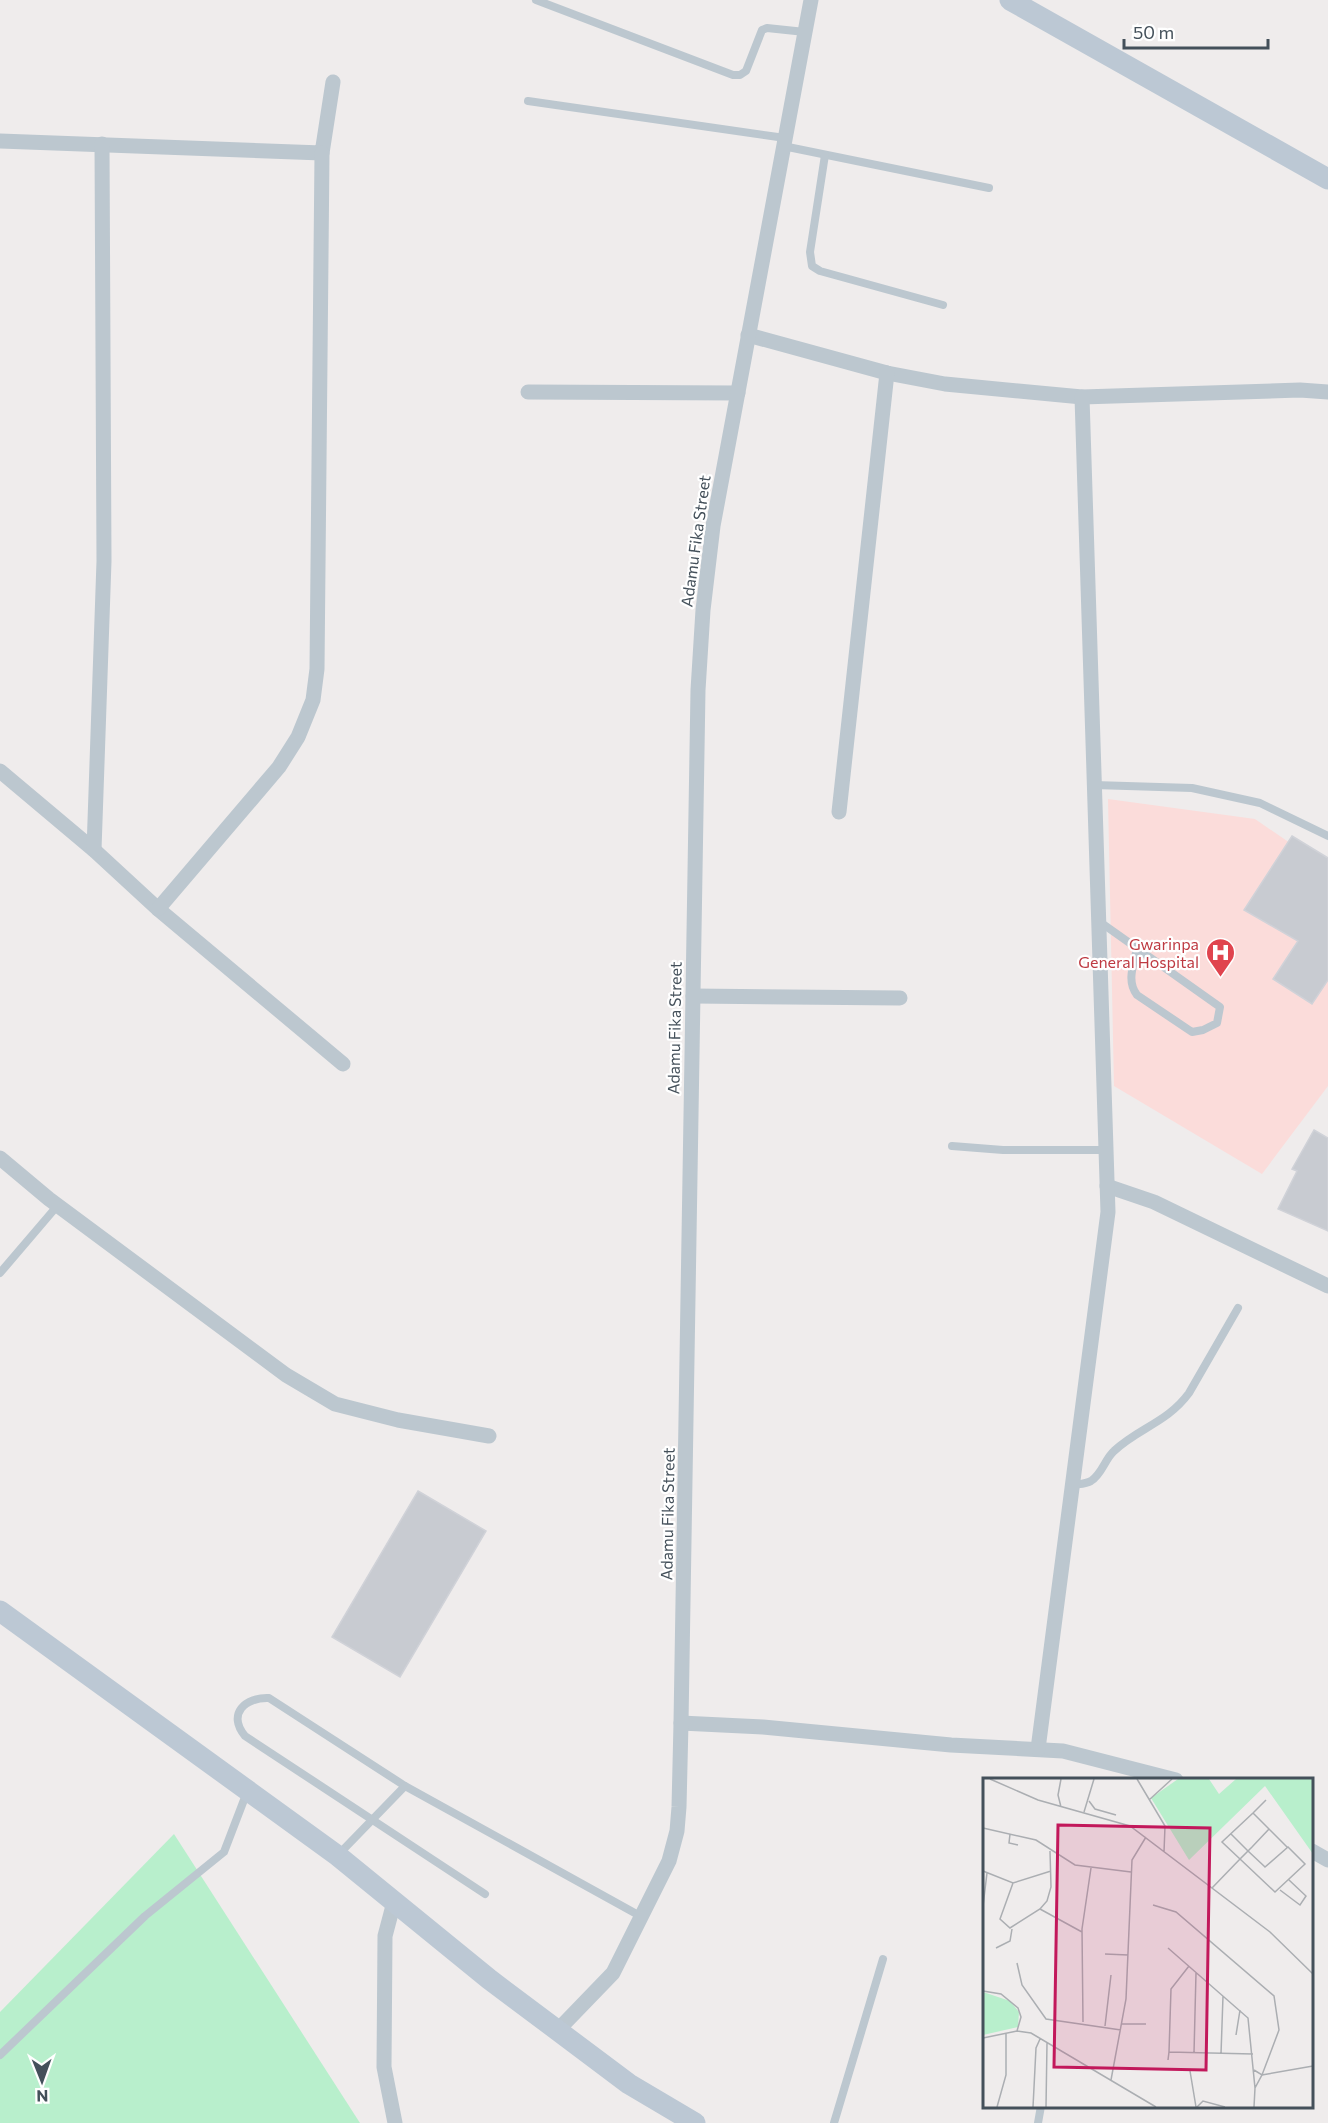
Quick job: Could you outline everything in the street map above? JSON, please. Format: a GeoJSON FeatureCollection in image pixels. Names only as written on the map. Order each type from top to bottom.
{"type":"FeatureCollection","features":[{"type":"Feature","properties":{"kind":"street","name":"Adamu Fika Street"},"geometry":{"type":"LineString","coordinates":[[558,2030],[613,1972],[669,1861],[677,1831],[681,1724],[698,690],[702,622],[713,526],[811,0]]}},
{"type":"Feature","properties":{"kind":"street"},"geometry":{"type":"LineString","coordinates":[[1010,0],[1328,179]]}},
{"type":"Feature","properties":{"kind":"street"},"geometry":{"type":"LineString","coordinates":[[158,909],[279,767],[298,737],[313,700],[317,669],[322,153],[333,82]]}},
{"type":"Feature","properties":{"kind":"street"},"geometry":{"type":"LineString","coordinates":[[0,141],[322,153]]}},
{"type":"Feature","properties":{"kind":"street"},"geometry":{"type":"LineString","coordinates":[[94,850],[104,561],[102,144]]}},
{"type":"Feature","properties":{"kind":"street"},"geometry":{"type":"LineString","coordinates":[[748,335],[887,373],[945,384],[1082,398],[1300,390],[1328,392]]}},
{"type":"Feature","properties":{"kind":"street"},"geometry":{"type":"LineString","coordinates":[[839,812],[887,373]]}},
{"type":"Feature","properties":{"kind":"street"},"geometry":{"type":"LineString","coordinates":[[528,392],[738,393]]}},
{"type":"Feature","properties":{"kind":"street"},"geometry":{"type":"LineString","coordinates":[[1038,1749],[1108,1212],[1082,398]]}},
{"type":"Feature","properties":{"kind":"street"},"geometry":{"type":"LineString","coordinates":[[0,771],[94,850],[158,909],[343,1064]]}},
{"type":"Feature","properties":{"kind":"street"},"geometry":{"type":"LineString","coordinates":[[693,996],[900,998]]}},
{"type":"Feature","properties":{"kind":"street"},"geometry":{"type":"LineString","coordinates":[[0,1158],[58,1206],[286,1375],[335,1404],[398,1420],[489,1436]]}},
{"type":"Feature","properties":{"kind":"street"},"geometry":{"type":"LineString","coordinates":[[1107,1186],[1154,1202],[1328,1286]]}},
{"type":"Feature","properties":{"kind":"street"},"geometry":{"type":"LineString","coordinates":[[0,1611],[338,1856],[489,1979],[629,2084],[694,2123]]}},
{"type":"Feature","properties":{"kind":"street"},"geometry":{"type":"LineString","coordinates":[[681,1724],[763,1727],[951,1745],[1063,1751],[1172,1778]]}},
{"type":"Feature","properties":{"kind":"street"},"geometry":{"type":"LineString","coordinates":[[1313,1852],[1328,1860]]}},
{"type":"Feature","properties":{"kind":"street"},"geometry":{"type":"LineString","coordinates":[[394,1902],[385,1936],[384,2067],[394,2123]]}},
{"type":"Feature","properties":{"kind":"lane"},"geometry":{"type":"LineString","coordinates":[[536,0],[733,75],[740,75],[746,70],[762,30],[767,28],[805,32]]}},
{"type":"Feature","properties":{"kind":"lane"},"geometry":{"type":"LineString","coordinates":[[528,101],[784,142],[825,155],[989,188]]}},
{"type":"Feature","properties":{"kind":"lane"},"geometry":{"type":"LineString","coordinates":[[825,155],[810,252],[812,266],[820,271],[943,304]]}},
{"type":"Feature","properties":{"kind":"lane"},"geometry":{"type":"LineString","coordinates":[[1094,785],[1192,788],[1260,803],[1328,836]]}},
{"type":"Feature","properties":{"kind":"lane"},"geometry":{"type":"LineString","coordinates":[[1099,921],[1137,948],[1220,1007],[1217,1023],[1203,1030],[1192,1032],[1137,995],[1131,988],[1130,981],[1137,948]]}},
{"type":"Feature","properties":{"kind":"lane"},"geometry":{"type":"LineString","coordinates":[[952,1146],[1003,1150],[1106,1150]]}},
{"type":"Feature","properties":{"kind":"lane"},"geometry":{"type":"LineString","coordinates":[[0,1273],[58,1206]]}},
{"type":"Feature","properties":{"kind":"lane"},"geometry":{"type":"LineString","coordinates":[[1073,1485],[1089,1482],[1096,1477],[1112,1452],[1166,1417],[1180,1405],[1238,1308]]}},
{"type":"Feature","properties":{"kind":"lane"},"geometry":{"type":"LineString","coordinates":[[484,1894],[244,1736],[238,1728],[237,1716],[246,1702],[257,1698],[269,1698],[405,1786],[642,1917]]}},
{"type":"Feature","properties":{"kind":"lane"},"geometry":{"type":"LineString","coordinates":[[338,1856],[405,1786]]}},
{"type":"Feature","properties":{"kind":"lane"},"geometry":{"type":"LineString","coordinates":[[0,2055],[145,1916],[224,1852],[248,1791]]}},
{"type":"Feature","properties":{"kind":"lane"},"geometry":{"type":"LineString","coordinates":[[834,2123],[883,1959]]}},
{"type":"Feature","properties":{"kind":"lane"},"geometry":{"type":"LineString","coordinates":[[1038,2123],[1041,2108]]}},
{"type":"Feature","properties":{"kind":"shaded area","name":"Gwarinpa General Hospital"},"geometry":{"type":"Polygon","coordinates":[[[1108,799],[1255,819],[1328,869],[1328,1086],[1262,1174],[1114,1086],[1108,799]]]}},
{"type":"Feature","properties":{"kind":"green space"},"geometry":{"type":"Polygon","coordinates":[[[174,1834],[360,2123],[0,2123],[0,2012],[174,1834]]]}},
{"type":"Feature","properties":{"kind":"building"},"geometry":{"type":"Polygon","coordinates":[[[1292,836],[1328,858],[1328,980],[1312,1004],[1273,979],[1298,941],[1244,910],[1292,836]]]}},
{"type":"Feature","properties":{"kind":"building"},"geometry":{"type":"Polygon","coordinates":[[[1314,1130],[1328,1138],[1328,1231],[1278,1209],[1297,1171],[1292,1169],[1314,1130]]]}},
{"type":"Feature","properties":{"kind":"building"},"geometry":{"type":"Polygon","coordinates":[[[418,1491],[486,1531],[400,1677],[332,1637],[418,1491]]]}},
{"type":"Feature","properties":{"kind":"place","name":"Gwarinpa General Hospital"},"geometry":{"type":"Point","coordinates":[1220,978]}}]}
